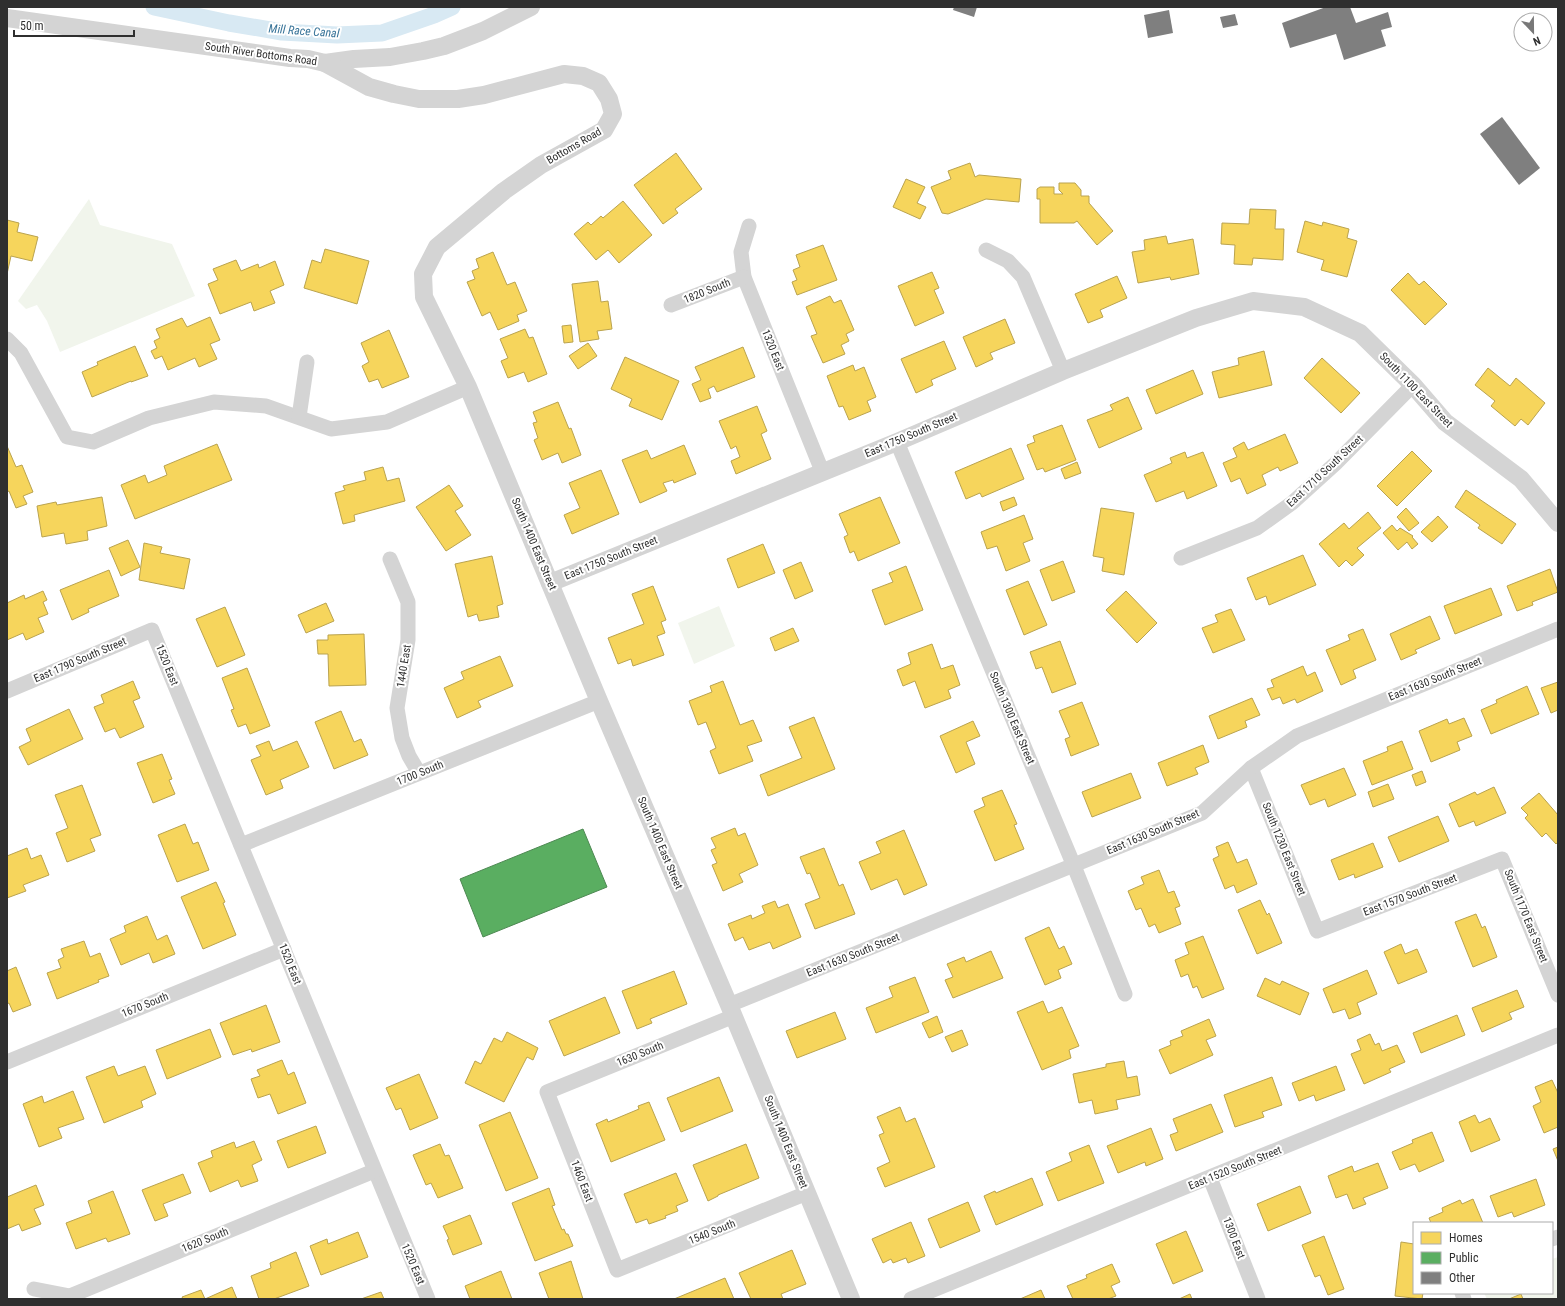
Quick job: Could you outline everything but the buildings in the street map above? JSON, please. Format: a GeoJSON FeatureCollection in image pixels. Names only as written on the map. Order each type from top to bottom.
{"type":"FeatureCollection","features":[{"type":"Feature","properties":{"kind":"street","name":"South River Bottoms Road"},"geometry":{"type":"LineString","coordinates":[[7,18],[290,58],[308,59],[325,63],[354,59],[390,57],[437,48],[483,31],[530,7]]}},
{"type":"Feature","properties":{"kind":"street","name":"Bottoms Road"},"geometry":{"type":"LineString","coordinates":[[325,63],[369,87],[419,99],[445,100],[465,98],[564,74],[583,76],[599,83],[609,99],[613,114],[604,130],[541,165],[504,191],[437,247],[423,274],[424,297],[468,388]]}},
{"type":"Feature","properties":{"kind":"street","name":"1320 East"},"geometry":{"type":"LineString","coordinates":[[749,226],[741,252],[744,277],[822,471]]}},
{"type":"Feature","properties":{"kind":"street"},"geometry":{"type":"LineString","coordinates":[[986,250],[1008,261],[1022,277],[1063,371]]}},
{"type":"Feature","properties":{"kind":"street","name":"1820 South"},"geometry":{"type":"LineString","coordinates":[[671,305],[744,277]]}},
{"type":"Feature","properties":{"kind":"street","name":"East 1750 South Street"},"geometry":{"type":"LineString","coordinates":[[550,583],[822,471],[897,442],[1063,371],[1196,318],[1253,301],[1275,304]]}},
{"type":"Feature","properties":{"kind":"street","name":"South 1100 East Street"},"geometry":{"type":"LineString","coordinates":[[1275,304],[1304,307],[1360,333],[1413,385],[1445,422],[1521,479],[1558,523]]}},
{"type":"Feature","properties":{"kind":"street"},"geometry":{"type":"LineString","coordinates":[[7,339],[21,353],[67,437],[93,442],[149,418],[214,402],[266,406],[331,429],[387,422],[468,388]]}},
{"type":"Feature","properties":{"kind":"street"},"geometry":{"type":"LineString","coordinates":[[299,417],[307,362]]}},
{"type":"Feature","properties":{"kind":"street","name":"East 1710 South Street"},"geometry":{"type":"LineString","coordinates":[[1181,558],[1257,528],[1292,503],[1335,464],[1413,385]]}},
{"type":"Feature","properties":{"kind":"street","name":"South 1400 East Street"},"geometry":{"type":"LineString","coordinates":[[468,388],[599,701],[732,1010],[851,1299]]}},
{"type":"Feature","properties":{"kind":"street","name":"South 1300 East Street"},"geometry":{"type":"LineString","coordinates":[[897,442],[1074,866],[1125,994]]}},
{"type":"Feature","properties":{"kind":"street","name":"1440 East"},"geometry":{"type":"LineString","coordinates":[[390,559],[408,602],[408,640],[397,708],[402,738],[409,756],[419,773]]}},
{"type":"Feature","properties":{"kind":"street","name":"East 1630 South Street"},"geometry":{"type":"LineString","coordinates":[[732,1010],[1202,813],[1251,768],[1297,736],[1558,629]]}},
{"type":"Feature","properties":{"kind":"street","name":"East 1790 South Street"},"geometry":{"type":"LineString","coordinates":[[7,691],[152,630]]}},
{"type":"Feature","properties":{"kind":"street","name":"1520 East"},"geometry":{"type":"LineString","coordinates":[[152,630],[284,949],[374,1172],[428,1299]]}},
{"type":"Feature","properties":{"kind":"street","name":"1700 South"},"geometry":{"type":"LineString","coordinates":[[241,845],[599,701]]}},
{"type":"Feature","properties":{"kind":"street","name":"South 1230 East Street"},"geometry":{"type":"LineString","coordinates":[[1251,768],[1317,931]]}},
{"type":"Feature","properties":{"kind":"street","name":"East 1570 South Street"},"geometry":{"type":"LineString","coordinates":[[1317,931],[1502,859]]}},
{"type":"Feature","properties":{"kind":"street","name":"South 1170 East Street"},"geometry":{"type":"LineString","coordinates":[[1502,859],[1558,995]]}},
{"type":"Feature","properties":{"kind":"street","name":"1670 South"},"geometry":{"type":"LineString","coordinates":[[7,1062],[284,949]]}},
{"type":"Feature","properties":{"kind":"street","name":"1630 South"},"geometry":{"type":"LineString","coordinates":[[547,1092],[732,1010]]}},
{"type":"Feature","properties":{"kind":"street","name":"East 1520 South Street"},"geometry":{"type":"LineString","coordinates":[[911,1299],[1558,1035]]}},
{"type":"Feature","properties":{"kind":"street","name":"1460 East"},"geometry":{"type":"LineString","coordinates":[[547,1092],[617,1270]]}},
{"type":"Feature","properties":{"kind":"street","name":"1620 South"},"geometry":{"type":"LineString","coordinates":[[34,1289],[70,1296],[374,1172]]}},
{"type":"Feature","properties":{"kind":"street","name":"1300 East"},"geometry":{"type":"LineString","coordinates":[[1210,1178],[1258,1299]]}},
{"type":"Feature","properties":{"kind":"street","name":"1540 South"},"geometry":{"type":"LineString","coordinates":[[617,1270],[807,1193]]}},
{"type":"Feature","properties":{"kind":"shaded area"},"geometry":{"type":"Polygon","coordinates":[[[89,199],[100,225],[172,244],[195,296],[60,352],[47,321],[37,305],[26,309],[18,301],[89,199]]]}},
{"type":"Feature","properties":{"kind":"shaded area"},"geometry":{"type":"Polygon","coordinates":[[[719,606],[735,646],[694,664],[678,623],[719,606]]]}},
{"type":"Feature","properties":{"kind":"shaded area"},"geometry":{"type":"Polygon","coordinates":[[[1558,1257],[1558,1299],[1487,1299],[1484,1294],[1553,1294],[1553,1259],[1558,1257]]]}},
{"type":"Feature","properties":{"kind":"waterway","name":"Mill Race Canal"},"geometry":{"type":"LineString","coordinates":[[154,7],[229,23],[282,32],[337,35],[382,33],[434,15],[452,7]]}}]}
